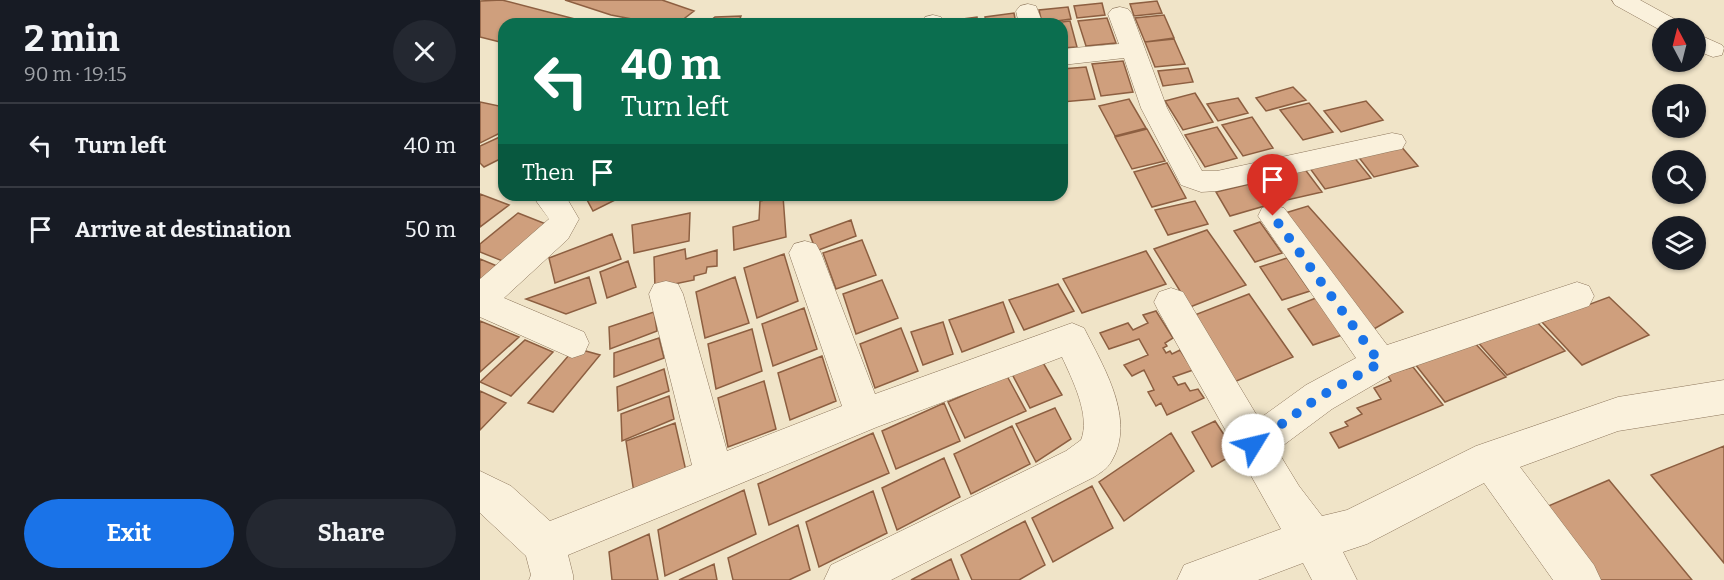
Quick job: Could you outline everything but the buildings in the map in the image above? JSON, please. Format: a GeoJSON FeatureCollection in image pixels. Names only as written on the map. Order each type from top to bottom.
{"type":"FeatureCollection","features":[{"type":"Feature","properties":{"kind":"street"},"geometry":{"type":"LineString","coordinates":[[1623,0],[1656,18]]}},
{"type":"Feature","properties":{"kind":"street"},"geometry":{"type":"LineString","coordinates":[[1120,14],[1154,108],[1191,178],[1201,182],[1217,181],[1392,142]]}},
{"type":"Feature","properties":{"kind":"street"},"geometry":{"type":"LineString","coordinates":[[1068,56],[1132,50]]}},
{"type":"Feature","properties":{"kind":"street"},"geometry":{"type":"LineString","coordinates":[[553,201],[559,207],[564,219],[557,231],[480,301],[572,343]]}},
{"type":"Feature","properties":{"kind":"street"},"geometry":{"type":"LineString","coordinates":[[1273,216],[1380,363]]}},
{"type":"Feature","properties":{"kind":"street"},"geometry":{"type":"LineString","coordinates":[[805,253],[864,415]]}},
{"type":"Feature","properties":{"kind":"street"},"geometry":{"type":"LineString","coordinates":[[666,294],[714,475]]}},
{"type":"Feature","properties":{"kind":"street"},"geometry":{"type":"LineString","coordinates":[[1253,445],[1319,397],[1380,363],[1577,296]]}},
{"type":"Feature","properties":{"kind":"street"},"geometry":{"type":"LineString","coordinates":[[1171,302],[1285,500],[1313,539],[1335,580]]}},
{"type":"Feature","properties":{"kind":"street"},"geometry":{"type":"LineString","coordinates":[[480,490],[497,500],[547,562],[714,475],[864,415],[1072,338],[1103,417],[1104,434],[1097,450],[1080,464],[846,580]]}},
{"type":"Feature","properties":{"kind":"street"},"geometry":{"type":"LineString","coordinates":[[1199,580],[1313,539],[1352,529],[1490,459],[1618,414],[1724,397]]}},
{"type":"Feature","properties":{"kind":"street"},"geometry":{"type":"LineString","coordinates":[[1490,459],[1579,580]]}},
{"type":"Feature","properties":{"kind":"route"},"geometry":{"type":"LineString","coordinates":[[1253,445],[1319,397],[1380,363],[1273,216]]}}]}
